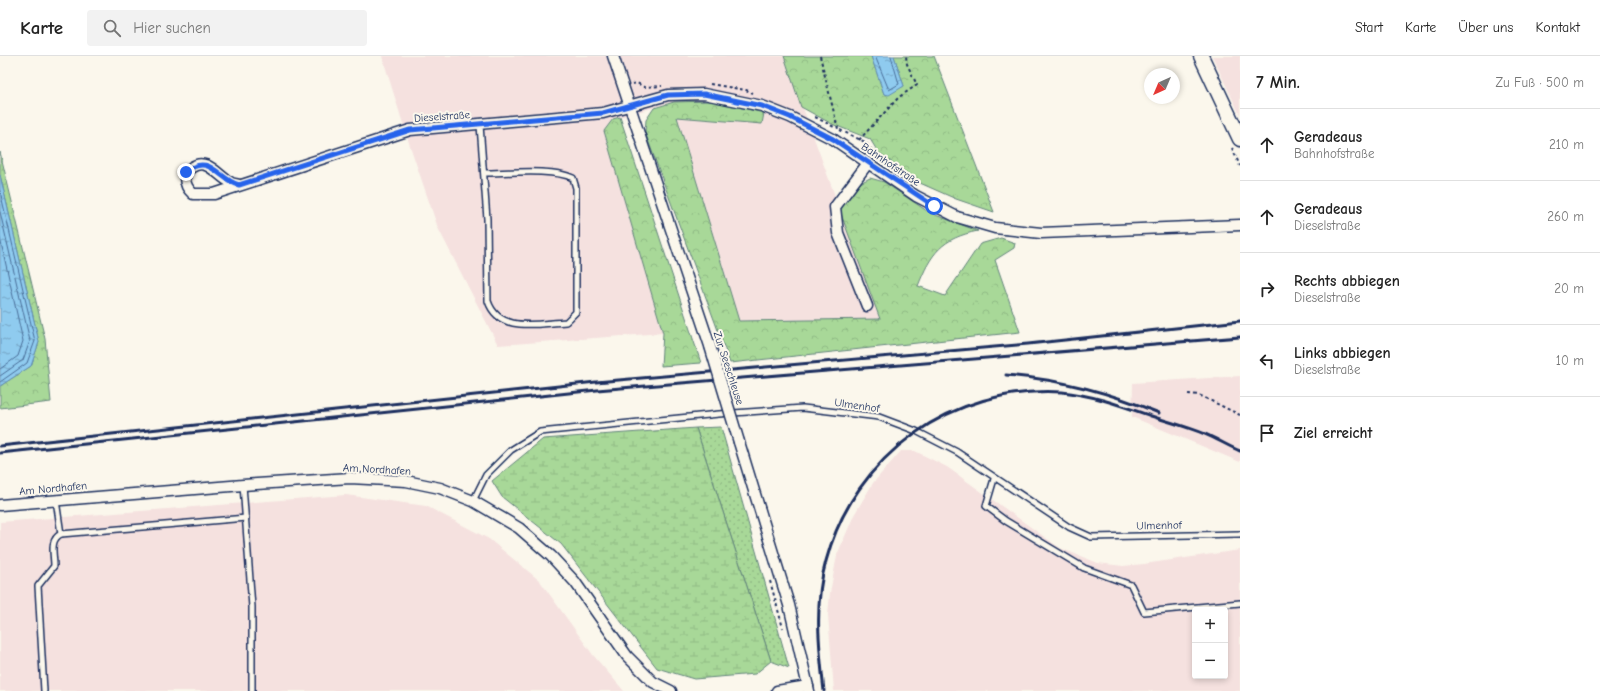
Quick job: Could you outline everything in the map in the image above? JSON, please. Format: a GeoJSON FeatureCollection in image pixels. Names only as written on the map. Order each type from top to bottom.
{"type":"FeatureCollection","features":[{"type":"Feature","properties":{"kind":"street","name":"Zur Seeschleuse"},"geometry":{"type":"LineString","coordinates":[[613,56],[710,346],[740,442],[789,605],[808,688]]}},
{"type":"Feature","properties":{"kind":"street"},"geometry":{"type":"LineString","coordinates":[[1201,56],[1237,125],[1240,139]]}},
{"type":"Feature","properties":{"kind":"street","name":"Bahnhofstraße"},"geometry":{"type":"LineString","coordinates":[[630,105],[668,95],[704,94],[762,106],[795,119],[833,139],[934,206],[975,223],[1011,231],[1041,233],[1240,225]]}},
{"type":"Feature","properties":{"kind":"street","name":"Dieselstraße"},"geometry":{"type":"LineString","coordinates":[[239,185],[230,183],[215,170],[206,165],[198,164],[192,166],[186,172],[185,177],[186,187],[193,194],[214,194],[410,130],[603,113],[630,105]]}},
{"type":"Feature","properties":{"kind":"street"},"geometry":{"type":"LineString","coordinates":[[867,306],[838,234],[835,207],[868,163]]}},
{"type":"Feature","properties":{"kind":"street","name":"Am Nordhafen"},"geometry":{"type":"LineString","coordinates":[[0,505],[243,485],[350,478],[406,481],[440,488],[473,501],[519,528],[551,556],[575,582],[627,656],[653,682],[671,691]]}},
{"type":"Feature","properties":{"kind":"street"},"geometry":{"type":"LineString","coordinates":[[777,691],[808,688]]}},
{"type":"Feature","properties":{"kind":"lane"},"geometry":{"type":"LineString","coordinates":[[480,125],[487,219],[488,300],[491,310],[501,320],[516,324],[566,322],[576,312],[576,188],[573,178],[565,174],[548,173],[484,173]]}},
{"type":"Feature","properties":{"kind":"lane","name":"Ulmenhof"},"geometry":{"type":"LineString","coordinates":[[473,501],[486,475],[511,450],[540,432],[711,414],[803,408],[879,417],[916,431],[957,452],[994,479],[1068,527],[1091,537],[1240,534]]}},
{"type":"Feature","properties":{"kind":"lane"},"geometry":{"type":"LineString","coordinates":[[994,479],[986,506],[1006,521],[1084,568],[1131,585],[1144,612],[1240,603]]}},
{"type":"Feature","properties":{"kind":"lane"},"geometry":{"type":"LineString","coordinates":[[243,485],[252,607],[252,691]]}},
{"type":"Feature","properties":{"kind":"lane"},"geometry":{"type":"LineString","coordinates":[[56,500],[61,534]]}},
{"type":"Feature","properties":{"kind":"lane"},"geometry":{"type":"LineString","coordinates":[[44,691],[38,586],[54,566],[53,541],[56,537],[61,534],[246,518]]}},
{"type":"Feature","properties":{"kind":"path"},"geometry":{"type":"LineString","coordinates":[[820,56],[838,129],[865,142],[874,153],[892,166]]}},
{"type":"Feature","properties":{"kind":"path"},"geometry":{"type":"LineString","coordinates":[[859,140],[899,97],[917,85],[907,64],[906,56]]}},
{"type":"Feature","properties":{"kind":"path"},"geometry":{"type":"LineString","coordinates":[[1188,394],[1199,395],[1240,415]]}},
{"type":"Feature","properties":{"kind":"shaded area"},"geometry":{"type":"Polygon","coordinates":[[[382,56],[784,56],[880,319],[739,321],[677,117],[762,124],[712,101],[674,102],[613,119],[604,131],[663,333],[498,345],[438,228],[409,143],[382,56]]]}},
{"type":"Feature","properties":{"kind":"shaded area"},"geometry":{"type":"Polygon","coordinates":[[[1212,56],[1240,56],[1240,115],[1212,56]]]}},
{"type":"Feature","properties":{"kind":"shaded area"},"geometry":{"type":"Polygon","coordinates":[[[1240,376],[1240,462],[1132,417],[1133,383],[1240,376]]]}},
{"type":"Feature","properties":{"kind":"shaded area"},"geometry":{"type":"Polygon","coordinates":[[[901,451],[915,451],[947,467],[1060,548],[1098,563],[1123,566],[1240,550],[1240,691],[834,691],[828,615],[830,593],[837,555],[854,515],[873,483],[901,451]]]}},
{"type":"Feature","properties":{"kind":"shaded area"},"geometry":{"type":"Polygon","coordinates":[[[346,495],[426,506],[489,539],[540,581],[593,655],[624,691],[0,691],[0,522],[346,495]]]}},
{"type":"Feature","properties":{"kind":"green space"},"geometry":{"type":"Polygon","coordinates":[[[784,56],[871,56],[884,94],[904,86],[894,56],[934,56],[994,212],[956,199],[920,183],[878,152],[870,139],[832,124],[801,107],[784,56]]]}},
{"type":"Feature","properties":{"kind":"green space"},"geometry":{"type":"Polygon","coordinates":[[[712,101],[764,113],[762,124],[677,117],[739,321],[880,319],[838,206],[858,184],[870,178],[884,182],[930,213],[978,231],[955,238],[939,249],[928,264],[918,286],[945,296],[980,244],[1001,238],[1015,243],[1014,248],[995,260],[1020,332],[730,363],[645,132],[646,120],[654,108],[674,102],[712,101]]]}},
{"type":"Feature","properties":{"kind":"green space"},"geometry":{"type":"Polygon","coordinates":[[[620,117],[701,363],[661,366],[663,333],[604,131],[613,119],[620,117]]]}},
{"type":"Feature","properties":{"kind":"green space"},"geometry":{"type":"Polygon","coordinates":[[[0,152],[45,339],[51,402],[0,408],[0,386],[31,366],[39,342],[0,175],[0,152]]]}},
{"type":"Feature","properties":{"kind":"green space"},"geometry":{"type":"Polygon","coordinates":[[[721,427],[789,668],[771,661],[696,428],[721,427]]]}},
{"type":"Feature","properties":{"kind":"green space"},"geometry":{"type":"Polygon","coordinates":[[[696,428],[771,661],[755,674],[694,679],[657,668],[561,544],[502,497],[492,481],[543,439],[696,428]]]}},
{"type":"Feature","properties":{"kind":"water"},"geometry":{"type":"Polygon","coordinates":[[[871,56],[894,56],[904,86],[889,95],[884,94],[871,56]]]}},
{"type":"Feature","properties":{"kind":"water"},"geometry":{"type":"Polygon","coordinates":[[[0,175],[39,342],[31,366],[0,386],[0,175]]]}},
{"type":"Feature","properties":{"kind":"railway"},"geometry":{"type":"LineString","coordinates":[[0,446],[596,382],[1028,344],[1240,321]]}},
{"type":"Feature","properties":{"kind":"railway"},"geometry":{"type":"LineString","coordinates":[[0,453],[597,390],[1240,337]]}},
{"type":"Feature","properties":{"kind":"railway"},"geometry":{"type":"LineString","coordinates":[[1006,375],[1065,383],[1122,399],[1159,413]]}},
{"type":"Feature","properties":{"kind":"railway"},"geometry":{"type":"LineString","coordinates":[[824,691],[819,642],[820,593],[826,561],[840,523],[859,489],[884,459],[914,434],[947,414],[983,401],[1022,393],[1074,393],[1107,401],[1199,431],[1240,451]]}},
{"type":"Feature","properties":{"kind":"route"},"geometry":{"type":"LineString","coordinates":[[186,172],[192,166],[198,164],[206,165],[215,170],[230,183],[239,185],[410,130],[530,121],[603,113],[668,95],[704,94],[762,106],[813,128],[833,139],[916,196],[934,206]]}}]}
